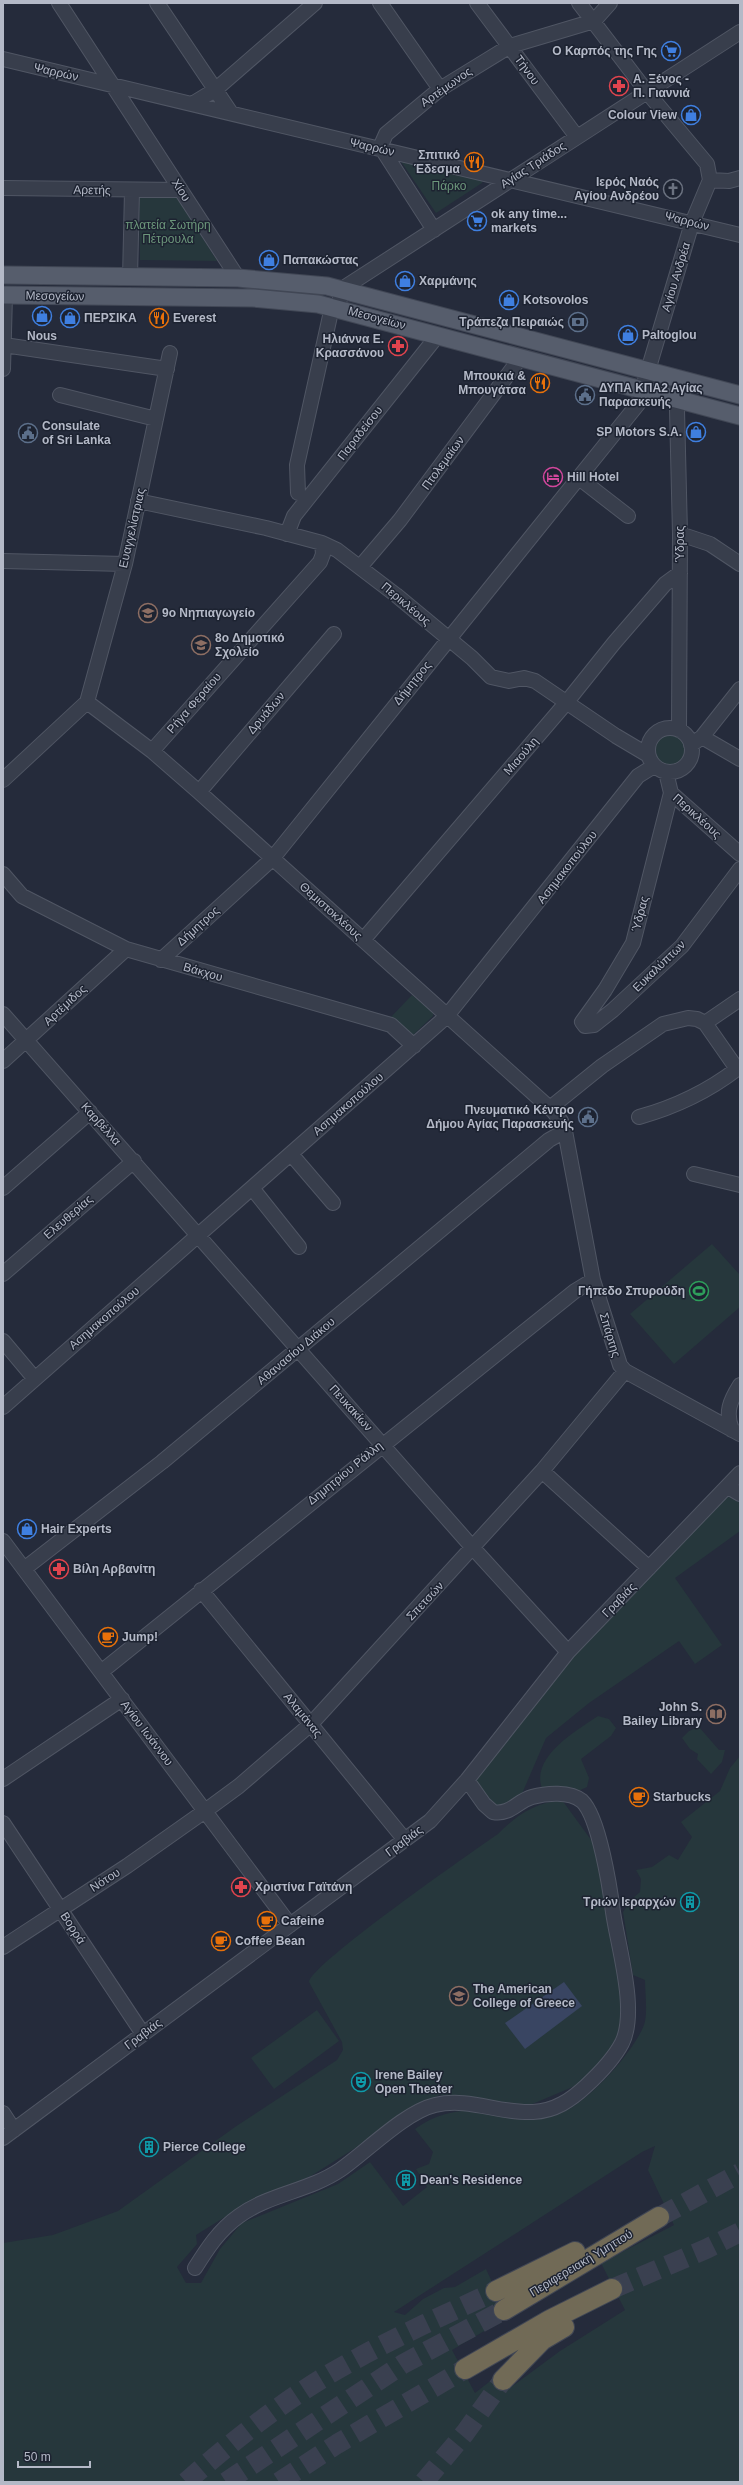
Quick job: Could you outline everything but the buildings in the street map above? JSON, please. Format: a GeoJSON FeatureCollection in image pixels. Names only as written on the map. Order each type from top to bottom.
{"type":"FeatureCollection","features":[{"type":"Feature","properties":{"kind":"highway","name":"Περιφερειακή Υμηττού"},"geometry":{"type":"LineString","coordinates":[[504,2310],[659,2217]]}},
{"type":"Feature","properties":{"kind":"highway"},"geometry":{"type":"LineString","coordinates":[[496,2291],[582,2249],[636,2230]]}},
{"type":"Feature","properties":{"kind":"highway"},"geometry":{"type":"LineString","coordinates":[[465,2369],[550,2320],[612,2289],[590,2310],[542,2340],[503,2380]]}},
{"type":"Feature","properties":{"kind":"main road","name":"Μεσογείων"},"geometry":{"type":"LineString","coordinates":[[3,275],[130,278],[238,278],[342,289],[740,395]]}},
{"type":"Feature","properties":{"kind":"main road","name":"Μεσογείων"},"geometry":{"type":"LineString","coordinates":[[4,295],[253,298],[335,307],[740,416]]}},
{"type":"Feature","properties":{"kind":"street","name":"Χίου"},"geometry":{"type":"LineString","coordinates":[[59,3],[238,278]]}},
{"type":"Feature","properties":{"kind":"street"},"geometry":{"type":"LineString","coordinates":[[157,3],[231,113]]}},
{"type":"Feature","properties":{"kind":"street"},"geometry":{"type":"LineString","coordinates":[[192,104],[215,90],[314,3]]}},
{"type":"Feature","properties":{"kind":"street"},"geometry":{"type":"LineString","coordinates":[[380,3],[440,89]]}},
{"type":"Feature","properties":{"kind":"street","name":"Τήνου"},"geometry":{"type":"LineString","coordinates":[[476,3],[510,46],[577,137]]}},
{"type":"Feature","properties":{"kind":"street"},"geometry":{"type":"LineString","coordinates":[[579,3],[647,92],[707,164],[710,180],[729,181],[740,178]]}},
{"type":"Feature","properties":{"kind":"street"},"geometry":{"type":"LineString","coordinates":[[594,21],[610,3]]}},
{"type":"Feature","properties":{"kind":"street","name":"Αρτέμωνος"},"geometry":{"type":"LineString","coordinates":[[382,149],[382,143],[386,134],[440,89],[510,46],[594,21]]}},
{"type":"Feature","properties":{"kind":"street","name":"Αγίας Τριάδος"},"geometry":{"type":"LineString","coordinates":[[342,289],[740,32]]}},
{"type":"Feature","properties":{"kind":"street","name":"Ψαρρών"},"geometry":{"type":"LineString","coordinates":[[3,60],[740,235]]}},
{"type":"Feature","properties":{"kind":"street"},"geometry":{"type":"LineString","coordinates":[[90,80],[97,75],[100,67]]}},
{"type":"Feature","properties":{"kind":"street"},"geometry":{"type":"LineString","coordinates":[[123,102],[124,96],[134,90]]}},
{"type":"Feature","properties":{"kind":"street"},"geometry":{"type":"LineString","coordinates":[[382,149],[434,230]]}},
{"type":"Feature","properties":{"kind":"street","name":"Αγίου Ανδρέα"},"geometry":{"type":"LineString","coordinates":[[643,389],[692,223],[710,180]]}},
{"type":"Feature","properties":{"kind":"street","name":"Αρετής"},"geometry":{"type":"LineString","coordinates":[[3,188],[132,191],[181,190]]}},
{"type":"Feature","properties":{"kind":"street"},"geometry":{"type":"LineString","coordinates":[[130,278],[132,191]]}},
{"type":"Feature","properties":{"kind":"street"},"geometry":{"type":"LineString","coordinates":[[298,493],[297,465],[335,307],[342,289]]}},
{"type":"Feature","properties":{"kind":"street"},"geometry":{"type":"LineString","coordinates":[[3,369],[4,295]]}},
{"type":"Feature","properties":{"kind":"street","name":"Παραδείσου"},"geometry":{"type":"LineString","coordinates":[[287,534],[294,516],[438,335]]}},
{"type":"Feature","properties":{"kind":"street"},"geometry":{"type":"LineString","coordinates":[[4,345],[167,369]]}},
{"type":"Feature","properties":{"kind":"street","name":"Ευαγγελίστριας"},"geometry":{"type":"LineString","coordinates":[[87,702],[125,564],[170,353]]}},
{"type":"Feature","properties":{"kind":"street","name":"Πτολεμαίων"},"geometry":{"type":"LineString","coordinates":[[360,567],[400,520],[521,357]]}},
{"type":"Feature","properties":{"kind":"street"},"geometry":{"type":"LineString","coordinates":[[648,370],[676,398]]}},
{"type":"Feature","properties":{"kind":"street","name":"Δήμητρος"},"geometry":{"type":"LineString","coordinates":[[161,960],[272,859],[447,639],[630,416],[638,404],[643,389]]}},
{"type":"Feature","properties":{"kind":"street"},"geometry":{"type":"LineString","coordinates":[[60,395],[156,419]]}},
{"type":"Feature","properties":{"kind":"street","name":"Ύδρας"},"geometry":{"type":"LineString","coordinates":[[676,398],[680,534],[679,730]]}},
{"type":"Feature","properties":{"kind":"street"},"geometry":{"type":"LineString","coordinates":[[579,478],[628,516]]}},
{"type":"Feature","properties":{"kind":"street","name":"Περικλέους"},"geometry":{"type":"LineString","coordinates":[[138,502],[287,534],[322,543],[348,556],[491,676],[509,681],[524,678],[535,681],[656,764],[671,793],[740,854]]}},
{"type":"Feature","properties":{"kind":"street"},"geometry":{"type":"LineString","coordinates":[[680,534],[710,544],[740,564]]}},
{"type":"Feature","properties":{"kind":"street","name":"Ρήγα Φεραίου"},"geometry":{"type":"LineString","coordinates":[[152,751],[320,562],[323,554],[322,543]]}},
{"type":"Feature","properties":{"kind":"street"},"geometry":{"type":"LineString","coordinates":[[3,560],[125,564]]}},
{"type":"Feature","properties":{"kind":"street","name":"Μιαούλη"},"geometry":{"type":"LineString","coordinates":[[363,940],[566,703],[614,642],[665,584],[680,573]]}},
{"type":"Feature","properties":{"kind":"street","name":"Δρυάδων"},"geometry":{"type":"LineString","coordinates":[[199,792],[334,634]]}},
{"type":"Feature","properties":{"kind":"street"},"geometry":{"type":"LineString","coordinates":[[740,689],[697,741],[691,757],[684,767],[656,764],[650,739],[656,732],[663,729],[679,730],[689,739],[697,741],[740,759]]}},
{"type":"Feature","properties":{"kind":"street"},"geometry":{"type":"LineString","coordinates":[[3,780],[87,702]]}},
{"type":"Feature","properties":{"kind":"street","name":"Θεμιστοκλέους"},"geometry":{"type":"LineString","coordinates":[[87,702],[152,751],[199,792],[446,1017],[550,1108],[561,1121],[565,1131]]}},
{"type":"Feature","properties":{"kind":"street","name":"Ασημακοπούλου"},"geometry":{"type":"LineString","coordinates":[[3,1407],[446,1017],[638,776],[656,764]]}},
{"type":"Feature","properties":{"kind":"street","name":"Ύδρας"},"geometry":{"type":"LineString","coordinates":[[582,1022],[605,990],[632,943],[671,793]]}},
{"type":"Feature","properties":{"kind":"street","name":"Ευκαλύπτων"},"geometry":{"type":"LineString","coordinates":[[582,1022],[585,1026],[594,1025],[614,1010],[682,946],[740,869]]}},
{"type":"Feature","properties":{"kind":"street","name":"Βάκχου"},"geometry":{"type":"LineString","coordinates":[[3,874],[22,896],[126,949],[391,1025],[414,1046]]}},
{"type":"Feature","properties":{"kind":"street","name":"Αρτέμιδος"},"geometry":{"type":"LineString","coordinates":[[3,1061],[126,949]]}},
{"type":"Feature","properties":{"kind":"street"},"geometry":{"type":"LineString","coordinates":[[705,1023],[740,999]]}},
{"type":"Feature","properties":{"kind":"street","name":"Καρβέλλα"},"geometry":{"type":"LineString","coordinates":[[3,1014],[199,1235]]}},
{"type":"Feature","properties":{"kind":"street"},"geometry":{"type":"LineString","coordinates":[[550,1108],[602,1066],[663,1024],[688,1018],[697,1019],[705,1023],[737,1069],[721,1082],[687,1101],[639,1117]]}},
{"type":"Feature","properties":{"kind":"street"},"geometry":{"type":"LineString","coordinates":[[3,1188],[90,1112]]}},
{"type":"Feature","properties":{"kind":"street","name":"Σπάρτης"},"geometry":{"type":"LineString","coordinates":[[565,1131],[593,1280],[618,1361],[625,1371],[736,1432]]}},
{"type":"Feature","properties":{"kind":"street","name":"Αθανασίου Διάκου"},"geometry":{"type":"LineString","coordinates":[[24,1569],[162,1462],[549,1140],[565,1131]]}},
{"type":"Feature","properties":{"kind":"street"},"geometry":{"type":"LineString","coordinates":[[291,1154],[333,1204]]}},
{"type":"Feature","properties":{"kind":"street","name":"Ελευθερίας"},"geometry":{"type":"LineString","coordinates":[[3,1274],[134,1161]]}},
{"type":"Feature","properties":{"kind":"street"},"geometry":{"type":"LineString","coordinates":[[694,1174],[740,1185]]}},
{"type":"Feature","properties":{"kind":"street"},"geometry":{"type":"LineString","coordinates":[[252,1188],[299,1247]]}},
{"type":"Feature","properties":{"kind":"street","name":"Πευκακίων"},"geometry":{"type":"LineString","coordinates":[[199,1235],[473,1548],[568,1652]]}},
{"type":"Feature","properties":{"kind":"street","name":"Δημητρίου Ράλλη"},"geometry":{"type":"LineString","coordinates":[[101,1672],[382,1444],[575,1291],[593,1280]]}},
{"type":"Feature","properties":{"kind":"street"},"geometry":{"type":"LineString","coordinates":[[3,1341],[35,1378]]}},
{"type":"Feature","properties":{"kind":"street","name":"Σπετσών"},"geometry":{"type":"LineString","coordinates":[[205,1811],[239,1786],[311,1724],[542,1471],[625,1371]]}},
{"type":"Feature","properties":{"kind":"street"},"geometry":{"type":"LineString","coordinates":[[736,1432],[729,1421],[729,1405],[740,1386]]}},
{"type":"Feature","properties":{"kind":"street"},"geometry":{"type":"LineString","coordinates":[[542,1471],[649,1568]]}},
{"type":"Feature","properties":{"kind":"street","name":"Γραβιάς"},"geometry":{"type":"LineString","coordinates":[[9,2134],[430,1821],[467,1780],[568,1652],[740,1474]]}},
{"type":"Feature","properties":{"kind":"street"},"geometry":{"type":"LineString","coordinates":[[728,1487],[740,1494]]}},
{"type":"Feature","properties":{"kind":"street","name":"Αγίου Ιωάννου"},"geometry":{"type":"LineString","coordinates":[[6,1550],[24,1569],[290,1925]]}},
{"type":"Feature","properties":{"kind":"street","name":"Αλαμάνας"},"geometry":{"type":"LineString","coordinates":[[201,1590],[405,1840]]}},
{"type":"Feature","properties":{"kind":"street"},"geometry":{"type":"LineString","coordinates":[[3,1779],[122,1699]]}},
{"type":"Feature","properties":{"kind":"street"},"geometry":{"type":"LineString","coordinates":[[194,2268],[216,2237],[238,2217],[257,2205],[338,2172],[374,2143],[420,2112],[442,2104],[478,2104],[524,2112],[556,2107],[571,2098],[593,2079],[613,2057],[622,2042],[627,2027],[626,1993],[605,1868],[588,1811],[583,1803],[574,1797],[552,1794],[528,1798],[509,1811],[493,1812],[484,1804],[467,1780]]}},
{"type":"Feature","properties":{"kind":"street","name":"Νότου"},"geometry":{"type":"LineString","coordinates":[[3,1947],[61,1910],[205,1811]]}},
{"type":"Feature","properties":{"kind":"street","name":"Βορρά"},"geometry":{"type":"LineString","coordinates":[[3,1824],[143,2034]]}},
{"type":"Feature","properties":{"kind":"street"},"geometry":{"type":"LineString","coordinates":[[3,2113],[9,2134]]}},
{"type":"Feature","properties":{"kind":"green space","name":"Πάρκο"},"geometry":{"type":"Polygon","coordinates":[[[400,160],[482,180],[482,183],[436,213],[400,160]]]}},
{"type":"Feature","properties":{"kind":"green space","name":"πλατεία Σωτήρη Πέτρουλα"},"geometry":{"type":"Polygon","coordinates":[[[139,192],[175,194],[217,261],[140,260],[139,192]]]}},
{"type":"Feature","properties":{"kind":"green space"},"geometry":{"type":"Polygon","coordinates":[[[673,732],[682,737],[686,742],[686,756],[682,761],[677,765],[667,766],[663,765],[654,756],[653,746],[654,742],[663,733],[673,732]]]}},
{"type":"Feature","properties":{"kind":"green space"},"geometry":{"type":"Polygon","coordinates":[[[412,995],[433,1012],[433,1016],[412,1036],[392,1021],[391,1017],[412,995]]]}},
{"type":"Feature","properties":{"kind":"green space","name":"Γήπεδο Σπυρούδη"},"geometry":{"type":"Polygon","coordinates":[[[712,1244],[740,1275],[740,1307],[674,1364],[630,1314],[712,1244]]]}},
{"type":"Feature","properties":{"kind":"green space"},"geometry":{"type":"Polygon","coordinates":[[[725,1495],[740,1503],[740,1531],[675,1578],[722,1645],[695,1664],[679,1641],[589,1703],[546,1738],[521,1796],[513,1805],[496,1806],[474,1781],[536,1696],[725,1495]]]}},
{"type":"Feature","properties":{"kind":"green space"},"geometry":{"type":"Polygon","coordinates":[[[598,1716],[609,1719],[616,1728],[611,1736],[581,1759],[589,1778],[587,1787],[576,1792],[543,1791],[540,1779],[542,1767],[548,1757],[567,1738],[598,1716]]]}},
{"type":"Feature","properties":{"kind":"green space"},"geometry":{"type":"Polygon","coordinates":[[[699,1727],[719,1750],[725,1750],[722,1762],[711,1774],[697,1759],[698,1754],[690,1749],[682,1738],[689,1731],[699,1727]]]}},
{"type":"Feature","properties":{"kind":"green space"},"geometry":{"type":"Polygon","coordinates":[[[740,1756],[740,2482],[3,2482],[3,2243],[53,2235],[118,2211],[235,2127],[337,2060],[343,2050],[342,2042],[309,1982],[317,1971],[363,1932],[498,1834],[519,1816],[534,1807],[562,1800],[597,1848],[608,1906],[623,2012],[623,2029],[613,2047],[582,2083],[530,2105],[439,2095],[311,2176],[241,2207],[196,2235],[197,2244],[177,2267],[186,2283],[201,2283],[220,2249],[242,2223],[338,2184],[370,2162],[403,2206],[427,2187],[416,2169],[429,2164],[433,2152],[415,2129],[428,2121],[455,2112],[482,2110],[550,2116],[562,2113],[576,2105],[604,2080],[618,2065],[638,2037],[644,2025],[646,2009],[645,1980],[633,1975],[623,1912],[632,1899],[640,1892],[641,1879],[636,1870],[652,1867],[669,1855],[678,1860],[692,1837],[681,1822],[720,1791],[730,1768],[740,1756]],[[655,2146],[642,2152],[394,2312],[405,2315],[423,2299],[444,2288],[455,2287],[486,2269],[508,2317],[452,2350],[475,2393],[498,2375],[510,2388],[560,2351],[625,2310],[601,2263],[674,2225],[648,2170],[655,2146]]]}},
{"type":"Feature","properties":{"kind":"green space"},"geometry":{"type":"Polygon","coordinates":[[[317,2010],[339,2041],[274,2089],[251,2058],[317,2010]]]}},
{"type":"Feature","properties":{"kind":"water"},"geometry":{"type":"Polygon","coordinates":[[[564,1982],[582,2006],[525,2049],[505,2023],[564,1982]]]}},
{"type":"Feature","properties":{"kind":"tunnel"},"geometry":{"type":"LineString","coordinates":[[659,2217],[740,2173]]}},
{"type":"Feature","properties":{"kind":"tunnel"},"geometry":{"type":"LineString","coordinates":[[612,2289],[706,2249],[740,2232]]}},
{"type":"Feature","properties":{"kind":"tunnel"},"geometry":{"type":"LineString","coordinates":[[186,2482],[264,2418],[325,2376],[402,2335],[496,2291]]}},
{"type":"Feature","properties":{"kind":"tunnel"},"geometry":{"type":"LineString","coordinates":[[226,2482],[403,2364],[504,2310]]}},
{"type":"Feature","properties":{"kind":"tunnel"},"geometry":{"type":"LineString","coordinates":[[279,2482],[337,2444],[465,2369]]}},
{"type":"Feature","properties":{"kind":"tunnel"},"geometry":{"type":"LineString","coordinates":[[424,2482],[465,2433],[503,2380]]}},
{"type":"Feature","properties":{"kind":"place","name":"Ο Καρπός της Γης"},"geometry":{"type":"Point","coordinates":[671,51]}},
{"type":"Feature","properties":{"kind":"place","name":"Α. Ξένος - Π. Γιαννιά"},"geometry":{"type":"Point","coordinates":[619,86]}},
{"type":"Feature","properties":{"kind":"place","name":"Colour View"},"geometry":{"type":"Point","coordinates":[691,115]}},
{"type":"Feature","properties":{"kind":"place","name":"Σπιτικό Έδεσμα"},"geometry":{"type":"Point","coordinates":[474,162]}},
{"type":"Feature","properties":{"kind":"place","name":"Ιερός Ναός Αγίου Ανδρέου"},"geometry":{"type":"Point","coordinates":[673,189]}},
{"type":"Feature","properties":{"kind":"place","name":"ok any time... markets"},"geometry":{"type":"Point","coordinates":[477,221]}},
{"type":"Feature","properties":{"kind":"place","name":"Παπακώστας"},"geometry":{"type":"Point","coordinates":[269,260]}},
{"type":"Feature","properties":{"kind":"place","name":"Χαρμάνης"},"geometry":{"type":"Point","coordinates":[405,281]}},
{"type":"Feature","properties":{"kind":"place","name":"Kotsovolos"},"geometry":{"type":"Point","coordinates":[509,300]}},
{"type":"Feature","properties":{"kind":"place","name":"Nous"},"geometry":{"type":"Point","coordinates":[42,316]}},
{"type":"Feature","properties":{"kind":"place","name":"ΠΕΡΣΙΚΑ"},"geometry":{"type":"Point","coordinates":[70,318]}},
{"type":"Feature","properties":{"kind":"place","name":"Everest"},"geometry":{"type":"Point","coordinates":[159,318]}},
{"type":"Feature","properties":{"kind":"place","name":"Τράπεζα Πειραιώς"},"geometry":{"type":"Point","coordinates":[578,322]}},
{"type":"Feature","properties":{"kind":"place","name":"Paltoglou"},"geometry":{"type":"Point","coordinates":[628,335]}},
{"type":"Feature","properties":{"kind":"place","name":"Ηλιάννα Ε. Κρασσάνου"},"geometry":{"type":"Point","coordinates":[398,346]}},
{"type":"Feature","properties":{"kind":"place","name":"Μπουκιά & Μπουγάτσα"},"geometry":{"type":"Point","coordinates":[540,383]}},
{"type":"Feature","properties":{"kind":"place","name":"ΔΥΠΑ ΚΠΑ2 Αγίας Παρασκευής"},"geometry":{"type":"Point","coordinates":[585,395]}},
{"type":"Feature","properties":{"kind":"place","name":"SP Motors S.A."},"geometry":{"type":"Point","coordinates":[696,432]}},
{"type":"Feature","properties":{"kind":"place","name":"Consulate of Sri Lanka"},"geometry":{"type":"Point","coordinates":[28,433]}},
{"type":"Feature","properties":{"kind":"place","name":"Hill Hotel"},"geometry":{"type":"Point","coordinates":[553,477]}},
{"type":"Feature","properties":{"kind":"place","name":"9ο Νηπιαγωγείο"},"geometry":{"type":"Point","coordinates":[148,613]}},
{"type":"Feature","properties":{"kind":"place","name":"8ο Δημοτικό Σχολείο"},"geometry":{"type":"Point","coordinates":[201,645]}},
{"type":"Feature","properties":{"kind":"place","name":"Πνευματικό Κέντρο Δήμου Αγίας Παρασκευής"},"geometry":{"type":"Point","coordinates":[588,1117]}},
{"type":"Feature","properties":{"kind":"place","name":"Γήπεδο Σπυρούδη"},"geometry":{"type":"Point","coordinates":[699,1291]}},
{"type":"Feature","properties":{"kind":"place","name":"Hair Experts"},"geometry":{"type":"Point","coordinates":[27,1529]}},
{"type":"Feature","properties":{"kind":"place","name":"Βίλη Αρβανίτη"},"geometry":{"type":"Point","coordinates":[59,1569]}},
{"type":"Feature","properties":{"kind":"place","name":"Jump!"},"geometry":{"type":"Point","coordinates":[108,1637]}},
{"type":"Feature","properties":{"kind":"place","name":"John S. Bailey Library"},"geometry":{"type":"Point","coordinates":[716,1714]}},
{"type":"Feature","properties":{"kind":"place","name":"Starbucks"},"geometry":{"type":"Point","coordinates":[639,1797]}},
{"type":"Feature","properties":{"kind":"place","name":"Χριστίνα Γαϊτάνη"},"geometry":{"type":"Point","coordinates":[241,1887]}},
{"type":"Feature","properties":{"kind":"place","name":"Τριών Ιεραρχών"},"geometry":{"type":"Point","coordinates":[690,1902]}},
{"type":"Feature","properties":{"kind":"place","name":"Cafeine"},"geometry":{"type":"Point","coordinates":[267,1921]}},
{"type":"Feature","properties":{"kind":"place","name":"Coffee Bean"},"geometry":{"type":"Point","coordinates":[221,1941]}},
{"type":"Feature","properties":{"kind":"place","name":"The American College of Greece"},"geometry":{"type":"Point","coordinates":[459,1996]}},
{"type":"Feature","properties":{"kind":"place","name":"Irene Bailey Open Theater"},"geometry":{"type":"Point","coordinates":[361,2082]}},
{"type":"Feature","properties":{"kind":"place","name":"Pierce College"},"geometry":{"type":"Point","coordinates":[149,2147]}},
{"type":"Feature","properties":{"kind":"place","name":"Dean's Residence"},"geometry":{"type":"Point","coordinates":[406,2180]}}]}
